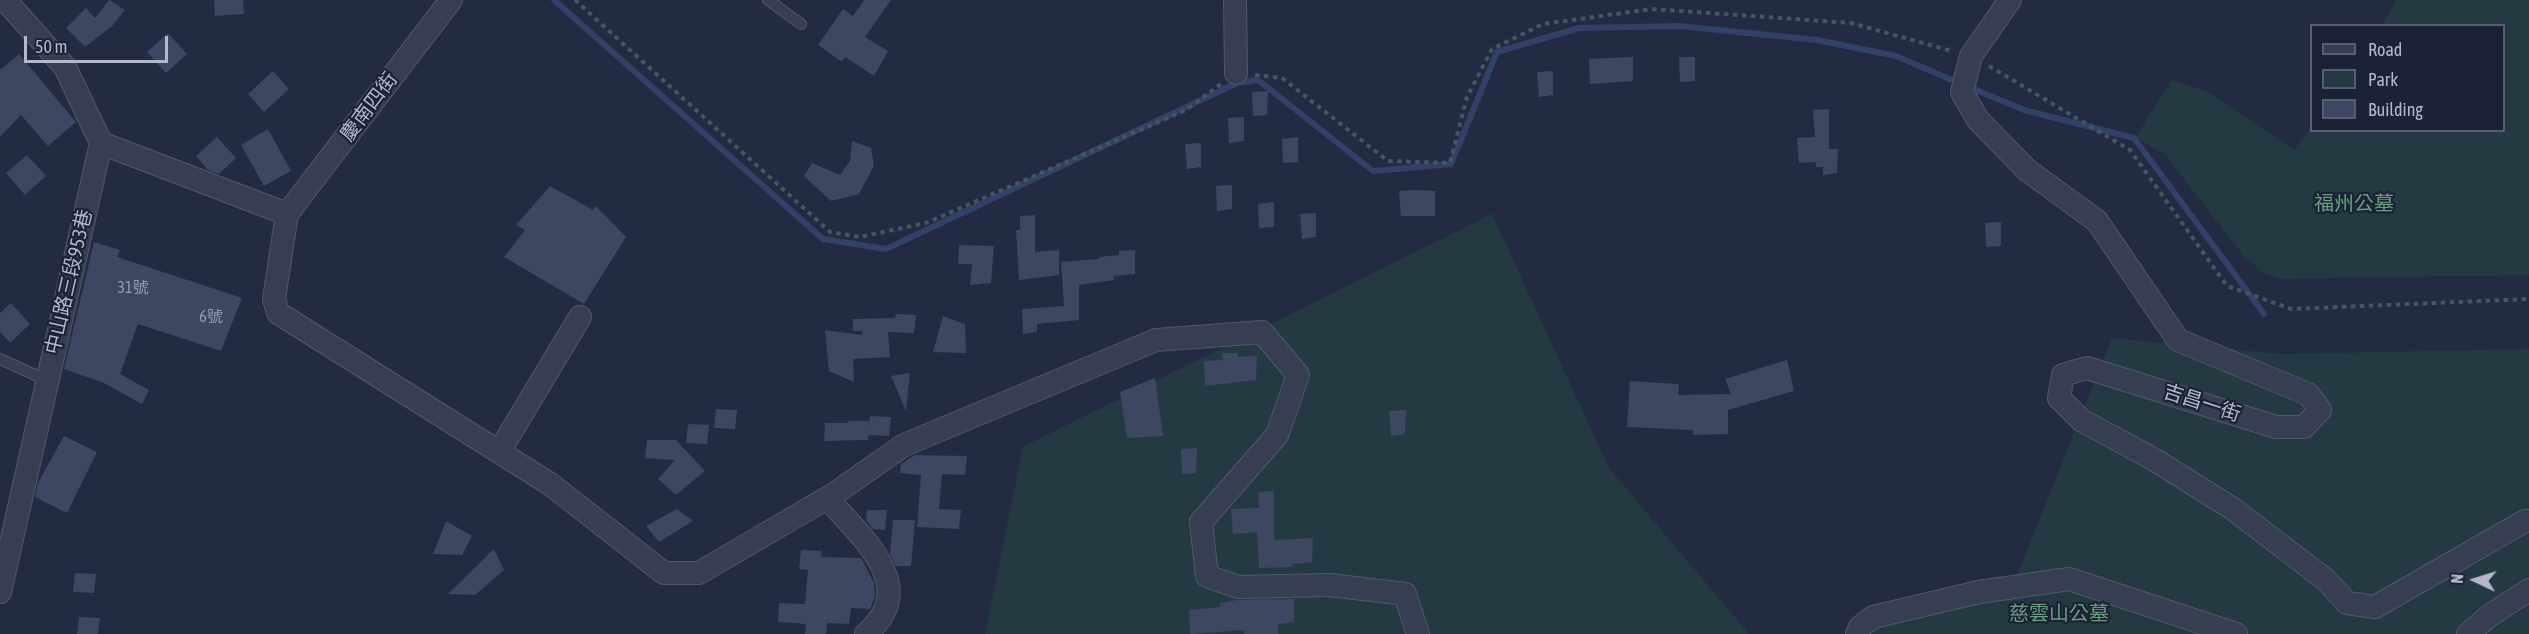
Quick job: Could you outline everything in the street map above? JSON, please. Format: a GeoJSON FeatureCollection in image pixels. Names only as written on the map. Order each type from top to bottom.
{"type":"FeatureCollection","features":[{"type":"Feature","properties":{"kind":"street"},"geometry":{"type":"LineString","coordinates":[[5,0],[65,67],[101,143],[287,214],[274,298],[278,313],[550,484],[664,573],[699,573],[827,498],[904,445],[1156,340],[1262,332],[1298,375],[1277,435],[1201,522],[1208,576],[1238,587],[1330,585],[1405,594],[1418,634]]}},
{"type":"Feature","properties":{"kind":"street","name":"慶南四街"},"geometry":{"type":"LineString","coordinates":[[287,214],[451,0]]}},
{"type":"Feature","properties":{"kind":"street"},"geometry":{"type":"LineString","coordinates":[[1235,0],[1236,73]]}},
{"type":"Feature","properties":{"kind":"street","name":"吉昌一街"},"geometry":{"type":"LineString","coordinates":[[2010,0],[1971,56],[1962,92],[1978,120],[2027,170],[2097,221],[2178,340],[2308,394],[2319,410],[2304,427],[2277,428],[2086,368],[2063,375],[2059,398],[2081,420],[2155,460],[2233,509],[2326,580],[2347,603],[2375,607],[2525,520],[2529,521]]}},
{"type":"Feature","properties":{"kind":"street","name":"中山路三段953巷"},"geometry":{"type":"LineString","coordinates":[[0,592],[101,143]]}},
{"type":"Feature","properties":{"kind":"street"},"geometry":{"type":"LineString","coordinates":[[499,452],[580,317]]}},
{"type":"Feature","properties":{"kind":"street"},"geometry":{"type":"LineString","coordinates":[[827,498],[871,548],[886,575],[887,605],[875,627],[866,634]]}},
{"type":"Feature","properties":{"kind":"street"},"geometry":{"type":"LineString","coordinates":[[1857,634],[1860,627],[1873,618],[1979,592],[2068,579],[2236,634]]}},
{"type":"Feature","properties":{"kind":"street"},"geometry":{"type":"LineString","coordinates":[[2468,634],[2489,616],[2529,590]]}},
{"type":"Feature","properties":{"kind":"lane"},"geometry":{"type":"LineString","coordinates":[[768,0],[801,24]]}},
{"type":"Feature","properties":{"kind":"lane"},"geometry":{"type":"LineString","coordinates":[[0,359],[46,380]]}},
{"type":"Feature","properties":{"kind":"path"},"geometry":{"type":"LineString","coordinates":[[574,0],[830,232],[860,237],[926,223],[1186,110],[1236,73],[1282,78],[1388,160],[1450,164],[1467,97],[1492,49],[1543,24],[1652,9],[1851,23],[1971,56],[2130,150],[2227,286],[2291,309],[2529,299]]}},
{"type":"Feature","properties":{"kind":"green space","name":"福州公墓"},"geometry":{"type":"Polygon","coordinates":[[[2396,0],[2529,0],[2529,275],[2283,279],[2263,273],[2243,255],[2165,155],[2136,137],[2171,80],[2210,93],[2294,150],[2310,129],[2310,132],[2505,132],[2505,24],[2383,24],[2396,0]]]}},
{"type":"Feature","properties":{"kind":"green space"},"geometry":{"type":"Polygon","coordinates":[[[1492,214],[1609,468],[1749,634],[985,634],[1023,447],[1492,214]]]}},
{"type":"Feature","properties":{"kind":"green space","name":"慈雲山公墓"},"geometry":{"type":"Polygon","coordinates":[[[2112,338],[2281,354],[2529,349],[2529,634],[1867,634],[1862,613],[2008,598],[2112,338]]]}},
{"type":"Feature","properties":{"kind":"building"},"geometry":{"type":"Polygon","coordinates":[[[109,0],[125,10],[112,26],[85,47],[66,28],[86,8],[95,18],[109,0]]]}},
{"type":"Feature","properties":{"kind":"building"},"geometry":{"type":"Polygon","coordinates":[[[214,0],[243,0],[244,14],[215,16],[214,0]]]}},
{"type":"Feature","properties":{"kind":"building"},"geometry":{"type":"Polygon","coordinates":[[[864,0],[891,0],[865,37],[888,51],[874,76],[845,57],[842,62],[818,45],[843,9],[853,16],[864,0]]]}},
{"type":"Feature","properties":{"kind":"building"},"geometry":{"type":"Polygon","coordinates":[[[168,33],[187,54],[166,73],[147,52],[168,33]]]}},
{"type":"Feature","properties":{"kind":"building"},"geometry":{"type":"Polygon","coordinates":[[[19,54],[76,122],[48,146],[21,115],[0,137],[0,70],[19,54]]]}},
{"type":"Feature","properties":{"kind":"building"},"geometry":{"type":"Polygon","coordinates":[[[1633,57],[1633,81],[1590,84],[1589,59],[1633,57]]]}},
{"type":"Feature","properties":{"kind":"building"},"geometry":{"type":"Polygon","coordinates":[[[1679,57],[1695,57],[1695,81],[1680,82],[1679,57]]]}},
{"type":"Feature","properties":{"kind":"building"},"geometry":{"type":"Polygon","coordinates":[[[273,71],[289,89],[264,112],[248,94],[273,71]]]}},
{"type":"Feature","properties":{"kind":"building"},"geometry":{"type":"Polygon","coordinates":[[[1553,71],[1553,95],[1539,97],[1537,72],[1553,71]]]}},
{"type":"Feature","properties":{"kind":"building"},"geometry":{"type":"Polygon","coordinates":[[[1268,91],[1267,115],[1253,116],[1252,92],[1268,91]]]}},
{"type":"Feature","properties":{"kind":"building"},"geometry":{"type":"Polygon","coordinates":[[[1829,109],[1829,149],[1838,149],[1837,173],[1823,175],[1823,167],[1816,167],[1816,162],[1799,163],[1797,138],[1815,137],[1813,110],[1829,109]]]}},
{"type":"Feature","properties":{"kind":"building"},"geometry":{"type":"Polygon","coordinates":[[[1244,117],[1244,141],[1229,143],[1228,118],[1244,117]]]}},
{"type":"Feature","properties":{"kind":"building"},"geometry":{"type":"Polygon","coordinates":[[[268,129],[291,171],[264,186],[241,145],[268,129]]]}},
{"type":"Feature","properties":{"kind":"building"},"geometry":{"type":"Polygon","coordinates":[[[217,137],[236,158],[219,174],[208,170],[196,156],[217,137]]]}},
{"type":"Feature","properties":{"kind":"building"},"geometry":{"type":"Polygon","coordinates":[[[1298,137],[1298,162],[1283,163],[1282,139],[1298,137]]]}},
{"type":"Feature","properties":{"kind":"building"},"geometry":{"type":"Polygon","coordinates":[[[852,141],[871,148],[874,166],[859,194],[831,201],[804,176],[812,163],[840,175],[850,161],[852,141]]]}},
{"type":"Feature","properties":{"kind":"building"},"geometry":{"type":"Polygon","coordinates":[[[1201,143],[1201,167],[1187,169],[1185,144],[1201,143]]]}},
{"type":"Feature","properties":{"kind":"building"},"geometry":{"type":"Polygon","coordinates":[[[27,155],[46,176],[25,195],[6,173],[27,155]]]}},
{"type":"Feature","properties":{"kind":"building"},"geometry":{"type":"Polygon","coordinates":[[[1232,185],[1232,209],[1217,211],[1216,186],[1232,185]]]}},
{"type":"Feature","properties":{"kind":"building"},"geometry":{"type":"Polygon","coordinates":[[[550,186],[593,210],[596,206],[626,237],[584,304],[504,257],[525,230],[516,225],[550,186]]]}},
{"type":"Feature","properties":{"kind":"building"},"geometry":{"type":"Polygon","coordinates":[[[1399,191],[1435,191],[1435,216],[1401,216],[1399,191]]]}},
{"type":"Feature","properties":{"kind":"building"},"geometry":{"type":"Polygon","coordinates":[[[1274,202],[1274,227],[1259,228],[1258,204],[1274,202]]]}},
{"type":"Feature","properties":{"kind":"building"},"geometry":{"type":"Polygon","coordinates":[[[1316,213],[1316,237],[1302,239],[1300,214],[1316,213]]]}},
{"type":"Feature","properties":{"kind":"building"},"geometry":{"type":"Polygon","coordinates":[[[1035,215],[1035,252],[1059,250],[1059,275],[1019,280],[1016,230],[1020,230],[1020,216],[1035,215]]]}},
{"type":"Feature","properties":{"kind":"building"},"geometry":{"type":"Polygon","coordinates":[[[2001,222],[2001,246],[1986,247],[1985,223],[2001,222]]]}},
{"type":"Feature","properties":{"kind":"building"},"geometry":{"type":"Polygon","coordinates":[[[94,242],[120,250],[117,257],[242,298],[221,351],[138,324],[120,374],[149,390],[142,404],[104,383],[64,369],[94,242]]]}},
{"type":"Feature","properties":{"kind":"building"},"geometry":{"type":"Polygon","coordinates":[[[959,245],[994,246],[991,283],[970,285],[972,264],[958,264],[959,245]]]}},
{"type":"Feature","properties":{"kind":"building"},"geometry":{"type":"Polygon","coordinates":[[[1135,250],[1135,274],[1114,276],[1114,280],[1079,285],[1079,320],[1037,324],[1037,332],[1023,334],[1022,309],[1064,306],[1061,262],[1099,259],[1099,257],[1119,255],[1119,251],[1135,250]]]}},
{"type":"Feature","properties":{"kind":"building"},"geometry":{"type":"Polygon","coordinates":[[[11,303],[30,324],[10,343],[0,332],[0,313],[11,303]]]}},
{"type":"Feature","properties":{"kind":"building"},"geometry":{"type":"Polygon","coordinates":[[[896,314],[916,315],[914,333],[888,332],[890,357],[853,359],[854,382],[829,371],[825,330],[862,335],[862,331],[853,331],[853,319],[895,318],[896,314]]]}},
{"type":"Feature","properties":{"kind":"building"},"geometry":{"type":"Polygon","coordinates":[[[943,316],[965,324],[966,353],[933,352],[943,316]]]}},
{"type":"Feature","properties":{"kind":"building"},"geometry":{"type":"Polygon","coordinates":[[[1222,353],[1238,353],[1238,357],[1257,356],[1256,380],[1205,386],[1204,361],[1223,360],[1222,353]]]}},
{"type":"Feature","properties":{"kind":"building"},"geometry":{"type":"Polygon","coordinates":[[[1787,360],[1794,391],[1728,410],[1728,434],[1693,435],[1693,430],[1627,427],[1630,381],[1679,384],[1678,395],[1731,394],[1725,379],[1787,360]]]}},
{"type":"Feature","properties":{"kind":"building"},"geometry":{"type":"Polygon","coordinates":[[[910,373],[906,411],[891,376],[910,373]]]}},
{"type":"Feature","properties":{"kind":"building"},"geometry":{"type":"Polygon","coordinates":[[[1155,378],[1163,436],[1127,438],[1120,392],[1155,378]]]}},
{"type":"Feature","properties":{"kind":"building"},"geometry":{"type":"Polygon","coordinates":[[[716,409],[737,410],[735,429],[714,428],[716,409]]]}},
{"type":"Feature","properties":{"kind":"building"},"geometry":{"type":"Polygon","coordinates":[[[1406,410],[1405,434],[1391,436],[1389,411],[1406,410]]]}},
{"type":"Feature","properties":{"kind":"building"},"geometry":{"type":"Polygon","coordinates":[[[870,416],[891,417],[889,436],[868,435],[870,416]]]}},
{"type":"Feature","properties":{"kind":"building"},"geometry":{"type":"Polygon","coordinates":[[[849,421],[869,421],[868,440],[824,441],[825,423],[848,423],[849,421]]]}},
{"type":"Feature","properties":{"kind":"building"},"geometry":{"type":"Polygon","coordinates":[[[688,424],[709,425],[707,444],[686,443],[688,424]]]}},
{"type":"Feature","properties":{"kind":"building"},"geometry":{"type":"Polygon","coordinates":[[[64,436],[97,452],[67,513],[35,497],[38,483],[64,436]]]}},
{"type":"Feature","properties":{"kind":"building"},"geometry":{"type":"Polygon","coordinates":[[[647,440],[676,440],[705,471],[676,495],[658,479],[675,460],[645,458],[647,440]]]}},
{"type":"Feature","properties":{"kind":"building"},"geometry":{"type":"Polygon","coordinates":[[[1197,448],[1196,473],[1182,474],[1181,449],[1197,448]]]}},
{"type":"Feature","properties":{"kind":"building"},"geometry":{"type":"Polygon","coordinates":[[[915,455],[967,456],[965,475],[942,474],[939,509],[961,510],[959,529],[917,527],[921,475],[900,473],[901,464],[915,455]]]}},
{"type":"Feature","properties":{"kind":"building"},"geometry":{"type":"Polygon","coordinates":[[[1274,491],[1274,540],[1313,538],[1312,562],[1292,564],[1292,567],[1259,568],[1257,532],[1233,534],[1231,509],[1259,508],[1258,492],[1274,491]]]}},
{"type":"Feature","properties":{"kind":"building"},"geometry":{"type":"Polygon","coordinates":[[[677,509],[693,521],[659,542],[646,526],[677,509]]]}},
{"type":"Feature","properties":{"kind":"building"},"geometry":{"type":"Polygon","coordinates":[[[867,510],[887,510],[885,530],[873,529],[866,520],[867,510]]]}},
{"type":"Feature","properties":{"kind":"building"},"geometry":{"type":"Polygon","coordinates":[[[893,520],[915,520],[911,566],[896,566],[890,554],[893,520]]]}},
{"type":"Feature","properties":{"kind":"building"},"geometry":{"type":"Polygon","coordinates":[[[446,521],[472,536],[462,555],[433,554],[446,521]]]}},
{"type":"Feature","properties":{"kind":"building"},"geometry":{"type":"Polygon","coordinates":[[[494,549],[504,570],[475,595],[448,594],[494,549]]]}},
{"type":"Feature","properties":{"kind":"building"},"geometry":{"type":"Polygon","coordinates":[[[801,550],[822,551],[821,557],[861,558],[874,583],[875,596],[870,609],[851,608],[849,624],[827,623],[826,634],[805,634],[806,624],[778,622],[779,603],[805,604],[808,570],[799,569],[801,550]]]}},
{"type":"Feature","properties":{"kind":"building"},"geometry":{"type":"Polygon","coordinates":[[[75,573],[96,574],[94,593],[73,592],[75,573]]]}},
{"type":"Feature","properties":{"kind":"building"},"geometry":{"type":"Polygon","coordinates":[[[1294,599],[1294,622],[1278,624],[1278,634],[1244,634],[1244,630],[1190,634],[1189,610],[1220,607],[1220,603],[1237,600],[1294,599]]]}},
{"type":"Feature","properties":{"kind":"building"},"geometry":{"type":"Polygon","coordinates":[[[79,617],[100,618],[98,634],[77,634],[79,617]]]}},
{"type":"Feature","properties":{"kind":"waterway"},"geometry":{"type":"LineString","coordinates":[[554,0],[823,239],[886,249],[1237,83],[1258,80],[1373,171],[1451,164],[1497,52],[1579,28],[1679,26],[1817,40],[1896,56],[1959,83]]}},
{"type":"Feature","properties":{"kind":"waterway"},"geometry":{"type":"LineString","coordinates":[[1969,87],[2024,110],[2134,138],[2264,314]]}}]}
